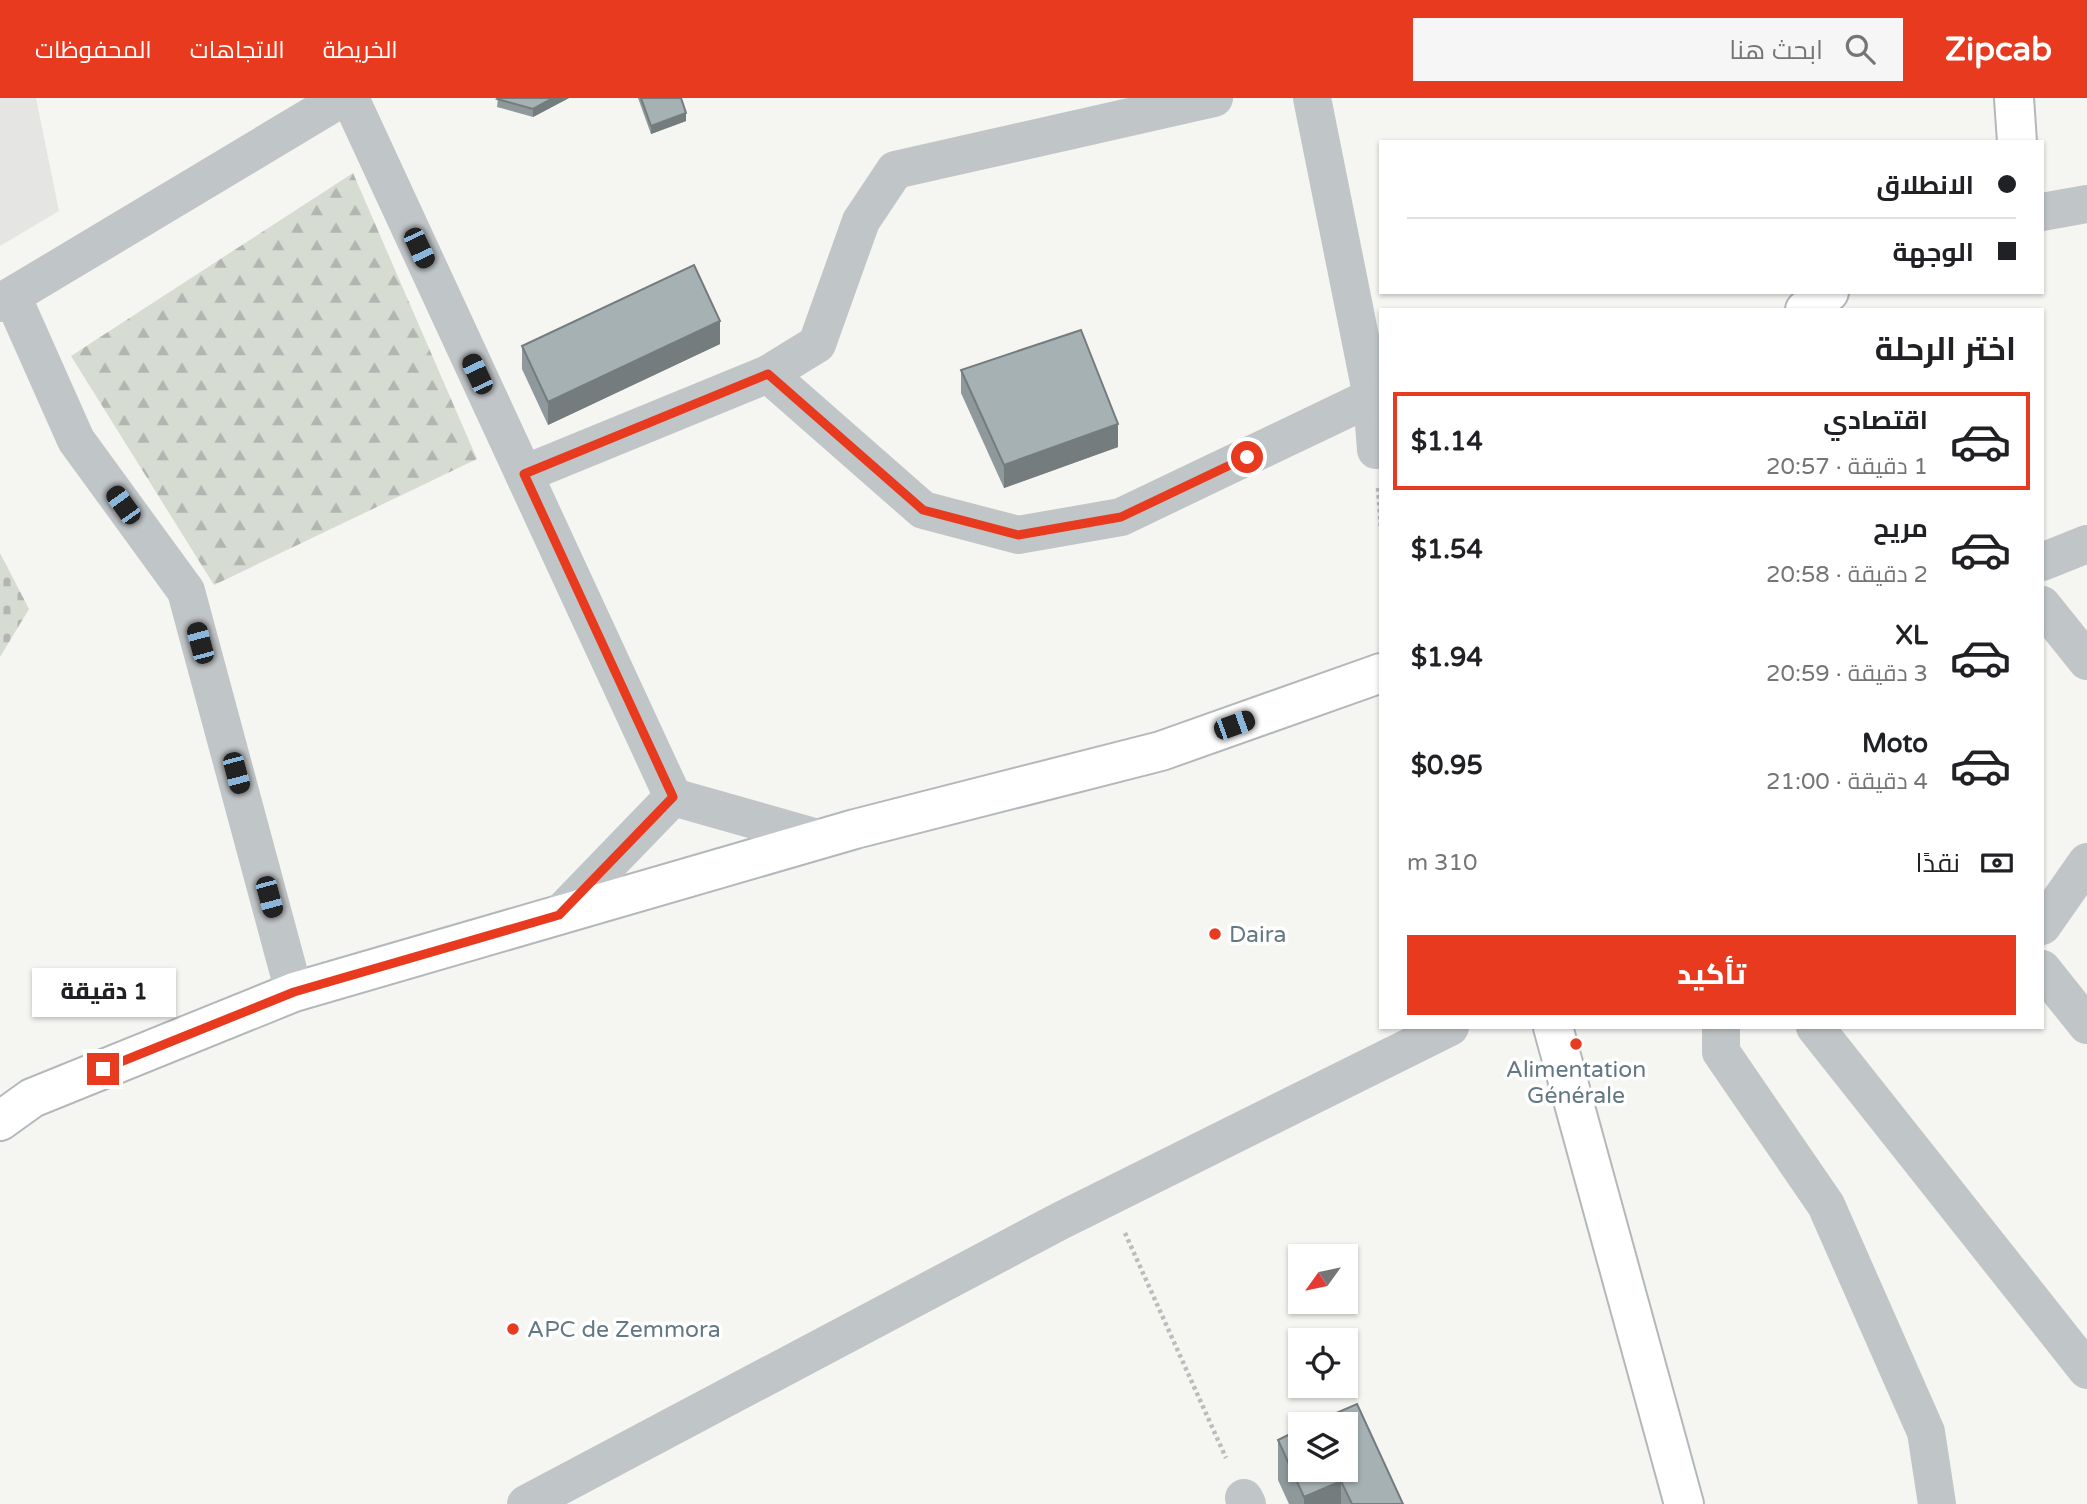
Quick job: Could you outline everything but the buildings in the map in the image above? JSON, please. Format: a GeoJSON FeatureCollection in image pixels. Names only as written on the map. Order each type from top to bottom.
{"type":"FeatureCollection","features":[{"type":"Feature","properties":{"kind":"main road"},"geometry":{"type":"LineString","coordinates":[[2014,98],[2017,140]]}},
{"type":"Feature","properties":{"kind":"main road"},"geometry":{"type":"LineString","coordinates":[[1808,308],[1826,294]]}},
{"type":"Feature","properties":{"kind":"main road"},"geometry":{"type":"LineString","coordinates":[[0,1121],[16,1103],[294,992],[821,839],[1161,751],[1379,674]]}},
{"type":"Feature","properties":{"kind":"main road"},"geometry":{"type":"LineString","coordinates":[[1554,1029],[1684,1504]]}},
{"type":"Feature","properties":{"kind":"street"},"geometry":{"type":"LineString","coordinates":[[294,992],[186,591],[76,440],[6,299],[342,98]]}},
{"type":"Feature","properties":{"kind":"street"},"geometry":{"type":"LineString","coordinates":[[350,98],[673,797],[821,839]]}},
{"type":"Feature","properties":{"kind":"street"},"geometry":{"type":"LineString","coordinates":[[524,474],[768,374],[817,344],[861,221],[895,170],[1214,98]]}},
{"type":"Feature","properties":{"kind":"street"},"geometry":{"type":"LineString","coordinates":[[1312,98],[1372,397],[1376,450]]}},
{"type":"Feature","properties":{"kind":"street"},"geometry":{"type":"LineString","coordinates":[[2044,212],[2087,204]]}},
{"type":"Feature","properties":{"kind":"street"},"geometry":{"type":"LineString","coordinates":[[768,374],[923,510],[1018,535],[1121,517],[1372,397]]}},
{"type":"Feature","properties":{"kind":"street"},"geometry":{"type":"LineString","coordinates":[[2044,561],[2087,544]]}},
{"type":"Feature","properties":{"kind":"street"},"geometry":{"type":"LineString","coordinates":[[2044,607],[2087,661]]}},
{"type":"Feature","properties":{"kind":"street"},"geometry":{"type":"LineString","coordinates":[[559,915],[673,797]]}},
{"type":"Feature","properties":{"kind":"street"},"geometry":{"type":"LineString","coordinates":[[2044,923],[2087,862]]}},
{"type":"Feature","properties":{"kind":"street"},"geometry":{"type":"LineString","coordinates":[[2044,971],[2087,1025]]}},
{"type":"Feature","properties":{"kind":"street"},"geometry":{"type":"LineString","coordinates":[[526,1504],[1109,1197],[1446,1029]]}},
{"type":"Feature","properties":{"kind":"street"},"geometry":{"type":"LineString","coordinates":[[1721,1029],[1721,1052],[1826,1205],[1926,1432],[1937,1504]]}},
{"type":"Feature","properties":{"kind":"street"},"geometry":{"type":"LineString","coordinates":[[1817,1029],[2087,1370]]}},
{"type":"Feature","properties":{"kind":"path"},"geometry":{"type":"LineString","coordinates":[[1109,1197],[1226,1458]]}},
{"type":"Feature","properties":{"kind":"shaded area"},"geometry":{"type":"Polygon","coordinates":[[[0,98],[36,98],[59,211],[0,246],[0,98]]]}},
{"type":"Feature","properties":{"kind":"green space"},"geometry":{"type":"Polygon","coordinates":[[[353,173],[477,459],[214,585],[71,356],[353,173]]]}},
{"type":"Feature","properties":{"kind":"green space"},"geometry":{"type":"Polygon","coordinates":[[[0,553],[29,609],[0,657],[0,553]]]}},
{"type":"Feature","properties":{"kind":"place","name":"Daira"},"geometry":{"type":"Point","coordinates":[1215,934]}},
{"type":"Feature","properties":{"kind":"place","name":"Alimentation Générale"},"geometry":{"type":"Point","coordinates":[1576,1044]}},
{"type":"Feature","properties":{"kind":"place","name":"APC de Zemmora"},"geometry":{"type":"Point","coordinates":[513,1329]}},
{"type":"Feature","properties":{"kind":"route"},"geometry":{"type":"LineString","coordinates":[[103,1069],[294,992],[559,915],[673,797],[524,474],[768,374],[923,510],[1018,535],[1121,517],[1247,457]]}}]}
